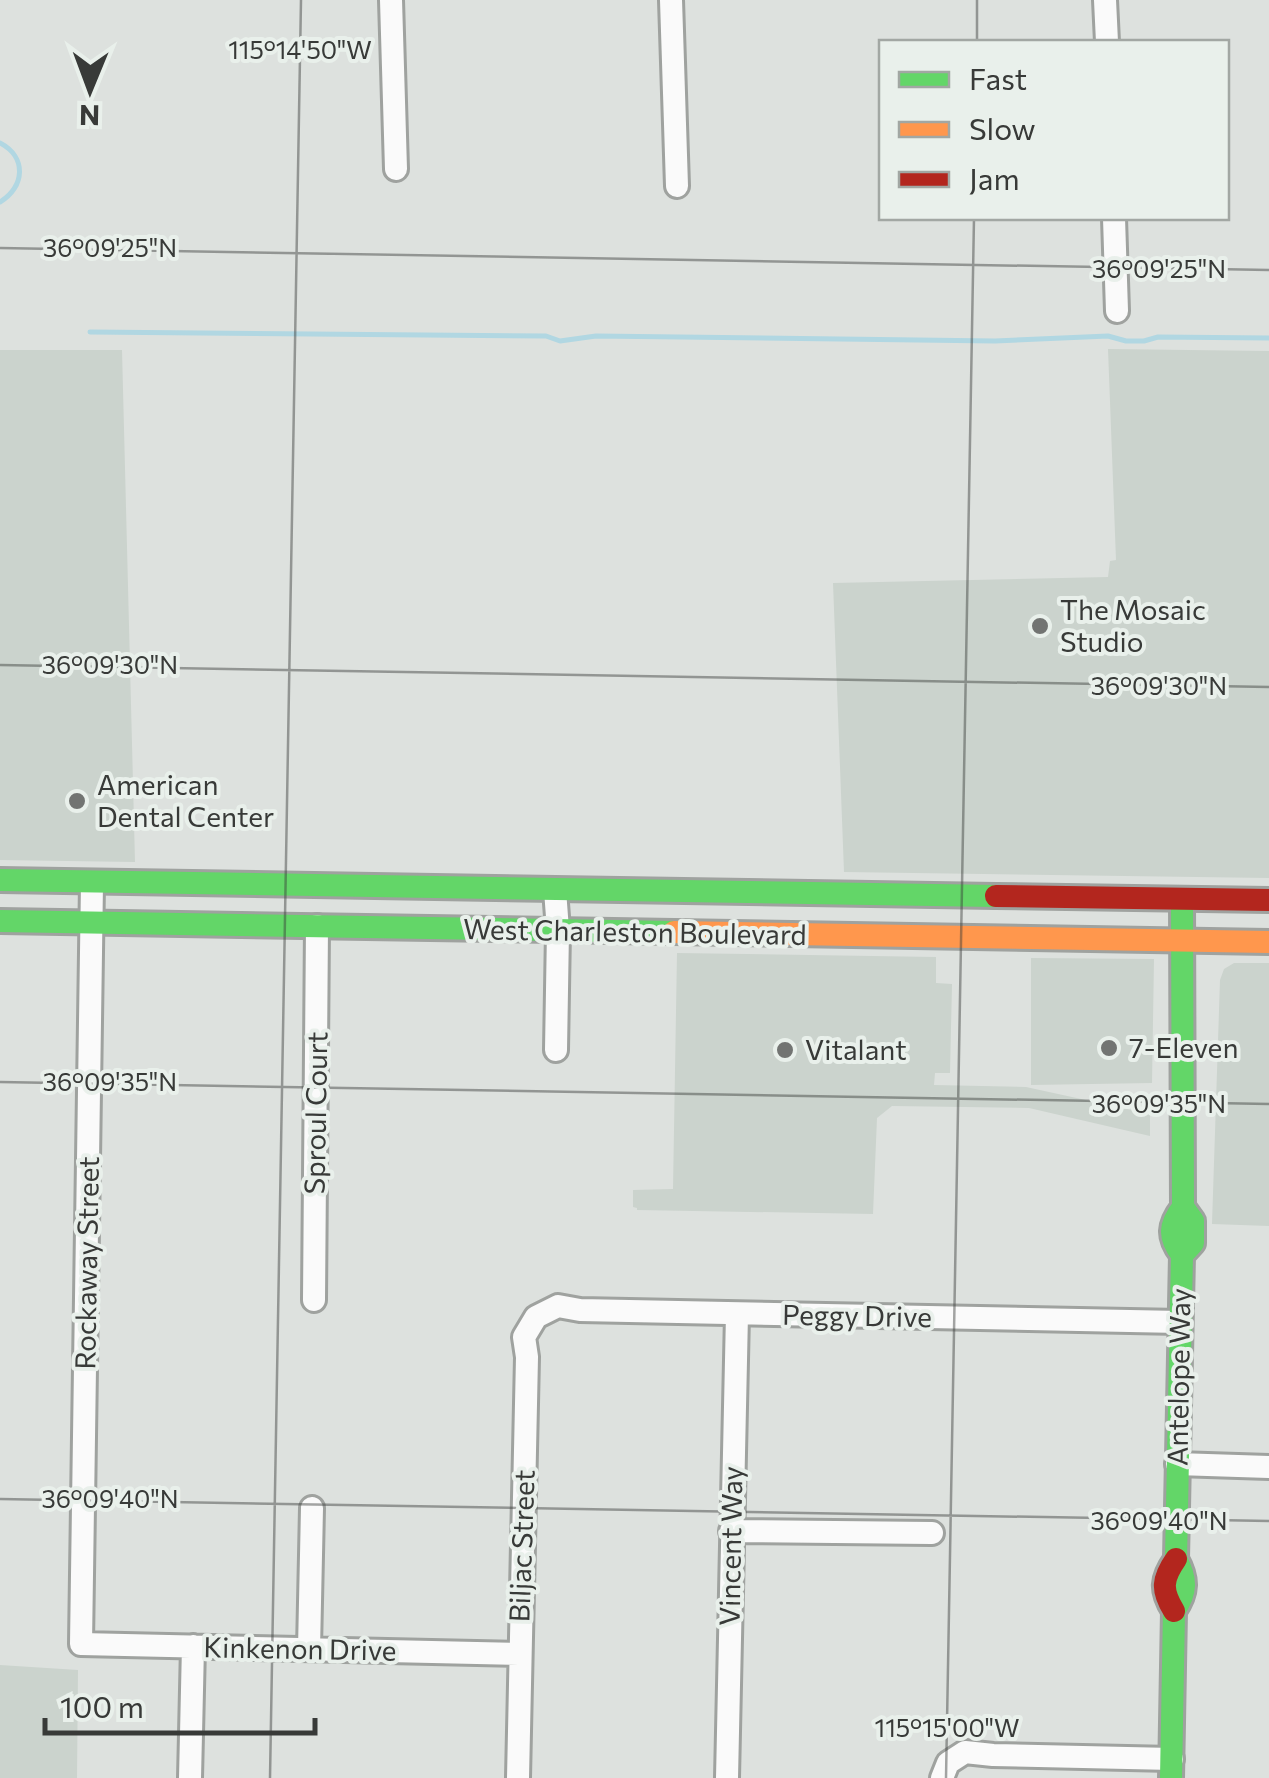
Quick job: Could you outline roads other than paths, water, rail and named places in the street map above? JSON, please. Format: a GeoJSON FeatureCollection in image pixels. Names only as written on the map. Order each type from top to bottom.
{"type":"FeatureCollection","features":[{"type":"Feature","properties":{"kind":"main road","name":"West Charleston Boulevard"},"geometry":{"type":"LineString","coordinates":[[0,880],[1269,900]]}},
{"type":"Feature","properties":{"kind":"main road","name":"Antelope Way"},"geometry":{"type":"LineString","coordinates":[[1172,1768],[1174,1611],[1163,1594],[1163,1576],[1176,1559],[1182,1255],[1193,1243],[1193,1221],[1183,1208],[1182,899]]}},
{"type":"Feature","properties":{"kind":"main road","name":"West Charleston Boulevard"},"geometry":{"type":"LineString","coordinates":[[0,921],[1269,942]]}},
{"type":"Feature","properties":{"kind":"street"},"geometry":{"type":"LineString","coordinates":[[392,0],[396,169]]}},
{"type":"Feature","properties":{"kind":"street"},"geometry":{"type":"LineString","coordinates":[[671,0],[677,186]]}},
{"type":"Feature","properties":{"kind":"street"},"geometry":{"type":"LineString","coordinates":[[1105,0],[1107,40]]}},
{"type":"Feature","properties":{"kind":"street"},"geometry":{"type":"LineString","coordinates":[[1114,220],[1118,311]]}},
{"type":"Feature","properties":{"kind":"street","name":"Rockaway Street"},"geometry":{"type":"LineString","coordinates":[[81,1644],[92,883]]}},
{"type":"Feature","properties":{"kind":"street"},"geometry":{"type":"LineString","coordinates":[[555,890],[556,1050]]}},
{"type":"Feature","properties":{"kind":"street","name":"Sproul Court"},"geometry":{"type":"LineString","coordinates":[[314,1300],[317,926]]}},
{"type":"Feature","properties":{"kind":"street","name":"Peggy Drive"},"geometry":{"type":"LineString","coordinates":[[536,1317],[558,1306],[580,1310],[1180,1322]]}},
{"type":"Feature","properties":{"kind":"street","name":"Vincent Way"},"geometry":{"type":"LineString","coordinates":[[727,1778],[736,1314]]}},
{"type":"Feature","properties":{"kind":"street","name":"Biljac Street"},"geometry":{"type":"LineString","coordinates":[[518,1778],[528,1357],[524,1338],[536,1317]]}},
{"type":"Feature","properties":{"kind":"street"},"geometry":{"type":"LineString","coordinates":[[1178,1464],[1269,1467]]}},
{"type":"Feature","properties":{"kind":"street"},"geometry":{"type":"LineString","coordinates":[[309,1649],[312,1508]]}},
{"type":"Feature","properties":{"kind":"street"},"geometry":{"type":"LineString","coordinates":[[731,1531],[932,1533]]}},
{"type":"Feature","properties":{"kind":"street","name":"Kinkenon Drive"},"geometry":{"type":"LineString","coordinates":[[81,1644],[519,1654]]}},
{"type":"Feature","properties":{"kind":"street"},"geometry":{"type":"LineString","coordinates":[[190,1778],[193,1646]]}},
{"type":"Feature","properties":{"kind":"street"},"geometry":{"type":"LineString","coordinates":[[945,1770],[965,1752],[1172,1768]]}},
{"type":"Feature","properties":{"kind":"waterway"},"geometry":{"type":"LineString","coordinates":[[0,143],[15,156],[20,172],[14,188],[0,202]]}},
{"type":"Feature","properties":{"kind":"waterway"},"geometry":{"type":"LineString","coordinates":[[90,332],[546,336],[560,341],[596,336],[995,341],[1108,336],[1126,341],[1158,337],[1269,338]]}},
{"type":"Feature","properties":{"kind":"place","name":"The Mosaic Studio"},"geometry":{"type":"Point","coordinates":[1040,626]}},
{"type":"Feature","properties":{"kind":"place","name":"American Dental Center"},"geometry":{"type":"Point","coordinates":[77,801]}},
{"type":"Feature","properties":{"kind":"place","name":"7-Eleven"},"geometry":{"type":"Point","coordinates":[1109,1048]}},
{"type":"Feature","properties":{"kind":"place","name":"Vitalant"},"geometry":{"type":"Point","coordinates":[785,1050]}}]}
